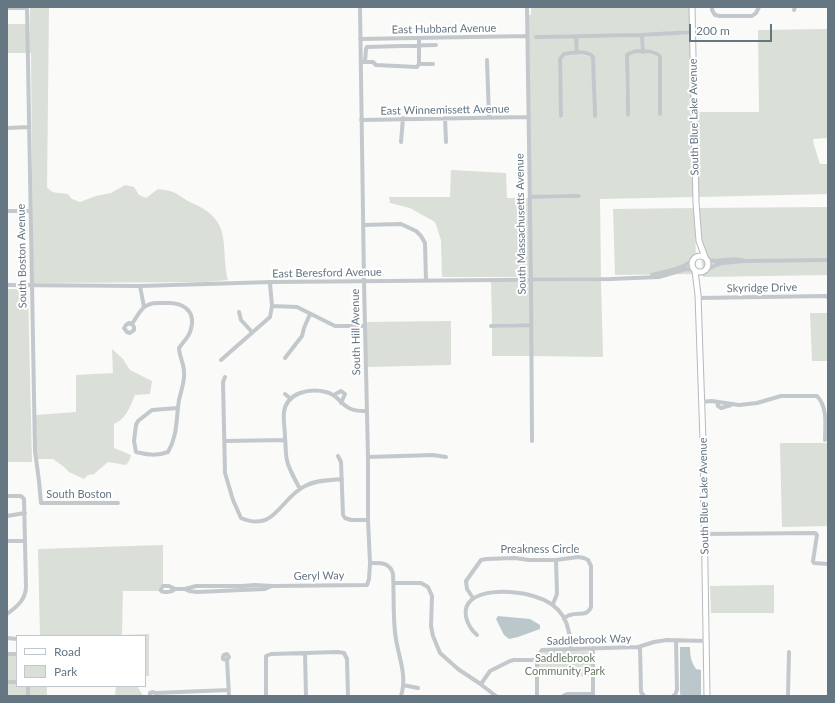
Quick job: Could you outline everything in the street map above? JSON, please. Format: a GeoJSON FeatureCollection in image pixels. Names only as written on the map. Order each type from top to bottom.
{"type":"FeatureCollection","features":[{"type":"Feature","properties":{"kind":"main road","name":"South Blue Lake Avenue"},"geometry":{"type":"LineString","coordinates":[[692,7],[697,228],[700,247],[706,258]]}},
{"type":"Feature","properties":{"kind":"main road","name":"South Blue Lake Avenue"},"geometry":{"type":"LineString","coordinates":[[695,258],[698,252],[696,234],[697,228]]}},
{"type":"Feature","properties":{"kind":"main road"},"geometry":{"type":"LineString","coordinates":[[700,256],[706,258],[709,263],[705,271],[699,273],[694,270],[692,264],[695,258],[700,256]]}},
{"type":"Feature","properties":{"kind":"main road","name":"South Blue Lake Avenue"},"geometry":{"type":"LineString","coordinates":[[694,270],[698,297],[707,641],[707,696]]}},
{"type":"Feature","properties":{"kind":"main road","name":"South Blue Lake Avenue"},"geometry":{"type":"LineString","coordinates":[[698,297],[700,291],[699,278],[705,271]]}},
{"type":"Feature","properties":{"kind":"street"},"geometry":{"type":"LineString","coordinates":[[7,8],[27,7]]}},
{"type":"Feature","properties":{"kind":"street","name":"South Boston Avenue"},"geometry":{"type":"LineString","coordinates":[[27,7],[35,451],[41,503]]}},
{"type":"Feature","properties":{"kind":"street","name":"South Hill Avenue"},"geometry":{"type":"LineString","coordinates":[[360,7],[360,39],[363,62],[361,120],[370,563],[367,585]]}},
{"type":"Feature","properties":{"kind":"street","name":"South Massachusetts Avenue"},"geometry":{"type":"LineString","coordinates":[[527,7],[532,325],[532,441]]}},
{"type":"Feature","properties":{"kind":"street"},"geometry":{"type":"LineString","coordinates":[[712,7],[715,15],[752,16],[756,13],[758,7]]}},
{"type":"Feature","properties":{"kind":"street"},"geometry":{"type":"LineString","coordinates":[[536,37],[642,35],[692,32]]}},
{"type":"Feature","properties":{"kind":"street"},"geometry":{"type":"LineString","coordinates":[[642,35],[643,52]]}},
{"type":"Feature","properties":{"kind":"street","name":"East Hubbard Avenue"},"geometry":{"type":"LineString","coordinates":[[360,39],[527,36]]}},
{"type":"Feature","properties":{"kind":"street"},"geometry":{"type":"LineString","coordinates":[[576,37],[577,53]]}},
{"type":"Feature","properties":{"kind":"street"},"geometry":{"type":"LineString","coordinates":[[419,38],[419,64]]}},
{"type":"Feature","properties":{"kind":"street"},"geometry":{"type":"LineString","coordinates":[[434,64],[419,64],[417,67],[376,65],[374,62],[363,62],[367,47],[436,45]]}},
{"type":"Feature","properties":{"kind":"street"},"geometry":{"type":"LineString","coordinates":[[628,115],[627,55],[632,52],[655,52],[660,57],[660,114]]}},
{"type":"Feature","properties":{"kind":"street"},"geometry":{"type":"LineString","coordinates":[[561,116],[560,59],[564,54],[587,53],[593,57],[595,116]]}},
{"type":"Feature","properties":{"kind":"street"},"geometry":{"type":"LineString","coordinates":[[487,60],[489,117]]}},
{"type":"Feature","properties":{"kind":"street","name":"East Winnemissett Avenue"},"geometry":{"type":"LineString","coordinates":[[361,120],[403,118],[529,117]]}},
{"type":"Feature","properties":{"kind":"street"},"geometry":{"type":"LineString","coordinates":[[401,142],[403,118]]}},
{"type":"Feature","properties":{"kind":"street"},"geometry":{"type":"LineString","coordinates":[[445,118],[446,142]]}},
{"type":"Feature","properties":{"kind":"street"},"geometry":{"type":"LineString","coordinates":[[7,128],[29,127]]}},
{"type":"Feature","properties":{"kind":"street"},"geometry":{"type":"LineString","coordinates":[[530,197],[579,196]]}},
{"type":"Feature","properties":{"kind":"street"},"geometry":{"type":"LineString","coordinates":[[7,211],[31,211]]}},
{"type":"Feature","properties":{"kind":"street"},"geometry":{"type":"LineString","coordinates":[[364,225],[401,224],[416,231],[421,236],[424,243],[426,281]]}},
{"type":"Feature","properties":{"kind":"street","name":"East Beresford Avenue"},"geometry":{"type":"LineString","coordinates":[[648,277],[678,268],[690,263],[695,258]]}},
{"type":"Feature","properties":{"kind":"street"},"geometry":{"type":"LineString","coordinates":[[706,258],[713,262],[729,259],[740,259],[744,261]]}},
{"type":"Feature","properties":{"kind":"street"},"geometry":{"type":"LineString","coordinates":[[705,271],[716,264],[744,261],[828,260]]}},
{"type":"Feature","properties":{"kind":"street","name":"East Beresford Avenue"},"geometry":{"type":"LineString","coordinates":[[7,285],[140,286],[270,282],[531,280],[659,277],[686,269],[694,270]]}},
{"type":"Feature","properties":{"kind":"street"},"geometry":{"type":"LineString","coordinates":[[221,360],[270,317],[272,306],[270,282]]}},
{"type":"Feature","properties":{"kind":"street"},"geometry":{"type":"LineString","coordinates":[[140,286],[144,307]]}},
{"type":"Feature","properties":{"kind":"street","name":"Skyridge Drive"},"geometry":{"type":"LineString","coordinates":[[698,297],[827,296]]}},
{"type":"Feature","properties":{"kind":"street"},"geometry":{"type":"LineString","coordinates":[[132,324],[139,312],[144,307],[155,303],[175,302],[187,308],[191,315],[192,322],[190,334],[179,348],[184,371],[174,442],[168,452],[159,455],[146,455],[136,452],[134,441],[138,421],[152,410],[178,408]]}},
{"type":"Feature","properties":{"kind":"street"},"geometry":{"type":"LineString","coordinates":[[272,306],[297,307],[335,326],[365,326]]}},
{"type":"Feature","properties":{"kind":"street"},"geometry":{"type":"LineString","coordinates":[[239,312],[241,320],[252,332]]}},
{"type":"Feature","properties":{"kind":"street"},"geometry":{"type":"LineString","coordinates":[[285,358],[302,336],[310,314]]}},
{"type":"Feature","properties":{"kind":"street"},"geometry":{"type":"LineString","coordinates":[[491,326],[532,325]]}},
{"type":"Feature","properties":{"kind":"street"},"geometry":{"type":"LineString","coordinates":[[225,377],[223,382],[225,473],[233,500],[241,518],[258,522],[267,520],[273,516],[291,496],[305,486],[322,481],[342,479]]}},
{"type":"Feature","properties":{"kind":"street"},"geometry":{"type":"LineString","coordinates":[[300,489],[288,464],[285,440],[284,413],[291,399],[296,394],[307,390],[326,392],[334,395],[341,403],[352,410],[366,411]]}},
{"type":"Feature","properties":{"kind":"street"},"geometry":{"type":"LineString","coordinates":[[334,395],[341,391],[345,394],[341,403]]}},
{"type":"Feature","properties":{"kind":"street"},"geometry":{"type":"LineString","coordinates":[[285,394],[291,399]]}},
{"type":"Feature","properties":{"kind":"street"},"geometry":{"type":"LineString","coordinates":[[701,402],[716,402],[721,408],[731,405],[757,403],[781,396],[817,396],[822,401],[825,408],[825,440]]}},
{"type":"Feature","properties":{"kind":"street"},"geometry":{"type":"LineString","coordinates":[[225,441],[285,440]]}},
{"type":"Feature","properties":{"kind":"street"},"geometry":{"type":"LineString","coordinates":[[368,458],[433,455],[446,457]]}},
{"type":"Feature","properties":{"kind":"street"},"geometry":{"type":"LineString","coordinates":[[338,456],[341,462],[343,515],[345,518],[351,520],[368,520]]}},
{"type":"Feature","properties":{"kind":"street"},"geometry":{"type":"LineString","coordinates":[[7,496],[19,495],[24,499],[26,592],[25,596],[16,607],[7,614]]}},
{"type":"Feature","properties":{"kind":"street","name":"South Boston"},"geometry":{"type":"LineString","coordinates":[[41,503],[118,503]]}},
{"type":"Feature","properties":{"kind":"street"},"geometry":{"type":"LineString","coordinates":[[7,516],[25,513]]}},
{"type":"Feature","properties":{"kind":"street"},"geometry":{"type":"LineString","coordinates":[[704,534],[815,533],[817,535],[814,563],[828,564]]}},
{"type":"Feature","properties":{"kind":"street"},"geometry":{"type":"LineString","coordinates":[[7,541],[24,541]]}},
{"type":"Feature","properties":{"kind":"street","name":"Preakness Circle"},"geometry":{"type":"LineString","coordinates":[[473,598],[467,589],[466,581],[481,560],[515,558],[529,560],[556,560],[578,556],[588,560],[591,566],[591,607],[586,613],[570,615],[564,619]]}},
{"type":"Feature","properties":{"kind":"street"},"geometry":{"type":"LineString","coordinates":[[553,604],[557,594],[556,560]]}},
{"type":"Feature","properties":{"kind":"street"},"geometry":{"type":"LineString","coordinates":[[370,563],[385,563],[390,566],[394,574],[395,631],[404,675],[401,696]]}},
{"type":"Feature","properties":{"kind":"street"},"geometry":{"type":"LineString","coordinates":[[394,583],[421,583],[428,587],[432,596],[431,626],[433,636],[440,653],[458,669],[496,696]]}},
{"type":"Feature","properties":{"kind":"street","name":"Geryl Way"},"geometry":{"type":"LineString","coordinates":[[175,589],[185,589],[196,586],[265,588],[272,586],[367,585]]}},
{"type":"Feature","properties":{"kind":"street"},"geometry":{"type":"LineString","coordinates":[[207,586],[207,591]]}},
{"type":"Feature","properties":{"kind":"street","name":"Geryl Way"},"geometry":{"type":"LineString","coordinates":[[185,589],[188,591],[207,591],[244,588]]}},
{"type":"Feature","properties":{"kind":"street"},"geometry":{"type":"LineString","coordinates":[[477,635],[468,625],[466,614],[467,607],[473,598],[489,592],[531,595],[553,604],[564,619],[569,634],[571,649]]}},
{"type":"Feature","properties":{"kind":"street"},"geometry":{"type":"LineString","coordinates":[[673,696],[677,690],[676,640]]}},
{"type":"Feature","properties":{"kind":"street","name":"Saddlebrook Way"},"geometry":{"type":"LineString","coordinates":[[537,696],[537,660],[539,653],[542,650],[640,647],[654,642],[676,640],[707,641]]}},
{"type":"Feature","properties":{"kind":"street"},"geometry":{"type":"LineString","coordinates":[[640,647],[641,692],[644,696]]}},
{"type":"Feature","properties":{"kind":"street"},"geometry":{"type":"LineString","coordinates":[[563,696],[567,694],[593,695],[592,648]]}},
{"type":"Feature","properties":{"kind":"street"},"geometry":{"type":"LineString","coordinates":[[266,696],[266,656],[271,654],[338,652],[346,655],[348,696]]}},
{"type":"Feature","properties":{"kind":"street"},"geometry":{"type":"LineString","coordinates":[[788,696],[789,652]]}},
{"type":"Feature","properties":{"kind":"street"},"geometry":{"type":"LineString","coordinates":[[305,653],[306,696]]}},
{"type":"Feature","properties":{"kind":"street"},"geometry":{"type":"LineString","coordinates":[[227,660],[229,696]]}},
{"type":"Feature","properties":{"kind":"street"},"geometry":{"type":"LineString","coordinates":[[481,684],[490,671],[510,661],[537,660]]}},
{"type":"Feature","properties":{"kind":"street"},"geometry":{"type":"LineString","coordinates":[[403,685],[418,688]]}},
{"type":"Feature","properties":{"kind":"street"},"geometry":{"type":"LineString","coordinates":[[150,696],[151,692],[156,694],[229,690]]}},
{"type":"Feature","properties":{"kind":"green space"},"geometry":{"type":"Polygon","coordinates":[[[29,7],[49,7],[47,187],[49,190],[68,194],[72,199],[80,202],[96,196],[111,193],[125,185],[134,187],[139,195],[146,198],[158,189],[176,193],[205,210],[220,226],[223,235],[228,280],[205,282],[33,283],[31,53],[29,53],[29,7]]]}},
{"type":"Feature","properties":{"kind":"green space"},"geometry":{"type":"Polygon","coordinates":[[[531,7],[690,7],[690,30],[642,34],[535,35],[535,38],[575,38],[575,52],[563,53],[558,59],[560,118],[563,118],[561,59],[564,56],[578,55],[586,55],[592,58],[593,117],[596,117],[594,56],[585,52],[578,52],[577,38],[641,37],[642,50],[632,50],[625,55],[626,117],[629,117],[628,56],[641,53],[655,54],[658,58],[659,116],[661,116],[661,57],[656,51],[645,50],[644,37],[690,33],[694,197],[600,199],[601,277],[533,278],[531,199],[581,198],[581,195],[531,195],[528,15],[531,15],[531,7]]]}},
{"type":"Feature","properties":{"kind":"green space"},"geometry":{"type":"Polygon","coordinates":[[[7,24],[26,24],[27,53],[7,53],[7,24]]]}},
{"type":"Feature","properties":{"kind":"green space"},"geometry":{"type":"Polygon","coordinates":[[[828,29],[828,138],[813,139],[820,164],[828,164],[828,194],[697,197],[695,112],[759,112],[758,30],[828,29]]]}},
{"type":"Feature","properties":{"kind":"green space"},"geometry":{"type":"Polygon","coordinates":[[[451,170],[506,173],[507,198],[529,198],[530,277],[442,277],[441,240],[435,222],[410,208],[390,203],[389,197],[450,197],[451,170]]]}},
{"type":"Feature","properties":{"kind":"green space"},"geometry":{"type":"Polygon","coordinates":[[[828,207],[828,275],[703,277],[697,208],[828,207]]]}},
{"type":"Feature","properties":{"kind":"green space"},"geometry":{"type":"Polygon","coordinates":[[[695,208],[696,274],[615,275],[613,209],[695,208]]]}},
{"type":"Feature","properties":{"kind":"green space"},"geometry":{"type":"Polygon","coordinates":[[[601,281],[603,357],[533,356],[533,282],[601,281]]]}},
{"type":"Feature","properties":{"kind":"green space"},"geometry":{"type":"Polygon","coordinates":[[[491,282],[530,282],[530,323],[492,324],[491,282]]]}},
{"type":"Feature","properties":{"kind":"green space"},"geometry":{"type":"Polygon","coordinates":[[[7,289],[28,289],[32,462],[7,462],[7,289]]]}},
{"type":"Feature","properties":{"kind":"green space"},"geometry":{"type":"Polygon","coordinates":[[[810,313],[828,313],[828,361],[812,361],[810,313]]]}},
{"type":"Feature","properties":{"kind":"green space"},"geometry":{"type":"Polygon","coordinates":[[[451,321],[451,365],[367,367],[367,322],[451,321]]]}},
{"type":"Feature","properties":{"kind":"green space"},"geometry":{"type":"Polygon","coordinates":[[[530,326],[530,356],[492,356],[492,328],[530,326]]]}},
{"type":"Feature","properties":{"kind":"green space"},"geometry":{"type":"Polygon","coordinates":[[[112,349],[123,359],[130,370],[152,381],[150,394],[135,395],[125,416],[114,424],[114,448],[131,455],[129,461],[126,465],[108,462],[94,474],[88,475],[84,479],[69,472],[53,459],[37,459],[36,415],[76,412],[76,375],[113,373],[112,349]]]}},
{"type":"Feature","properties":{"kind":"green space"},"geometry":{"type":"Polygon","coordinates":[[[780,443],[828,443],[828,526],[782,527],[780,443]]]}},
{"type":"Feature","properties":{"kind":"green space"},"geometry":{"type":"Polygon","coordinates":[[[163,545],[163,584],[160,586],[159,591],[123,591],[122,635],[40,635],[38,549],[163,545]]]}},
{"type":"Feature","properties":{"kind":"green space"},"geometry":{"type":"Polygon","coordinates":[[[774,585],[774,613],[711,613],[710,586],[774,585]]]}},
{"type":"Feature","properties":{"kind":"green space"},"geometry":{"type":"Polygon","coordinates":[[[149,634],[149,676],[146,676],[146,635],[122,635],[149,634]]]}},
{"type":"Feature","properties":{"kind":"green space","name":"Saddlebrook Community Park"},"geometry":{"type":"Polygon","coordinates":[[[589,651],[591,654],[591,676],[538,677],[539,658],[544,652],[589,651]]]}},
{"type":"Feature","properties":{"kind":"green space"},"geometry":{"type":"Polygon","coordinates":[[[7,656],[16,656],[16,681],[7,681],[7,656]]]}},
{"type":"Feature","properties":{"kind":"green space"},"geometry":{"type":"Polygon","coordinates":[[[7,684],[16,684],[16,687],[26,687],[26,696],[7,696],[7,684]]]}},
{"type":"Feature","properties":{"kind":"green space"},"geometry":{"type":"Polygon","coordinates":[[[29,687],[47,687],[47,696],[29,696],[29,687]]]}},
{"type":"Feature","properties":{"kind":"green space"},"geometry":{"type":"Polygon","coordinates":[[[116,687],[138,687],[142,694],[142,696],[115,696],[116,687]]]}},
{"type":"Feature","properties":{"kind":"shaded area"},"geometry":{"type":"Polygon","coordinates":[[[498,616],[530,619],[540,625],[540,629],[509,639],[504,635],[496,619],[498,616]]]}},
{"type":"Feature","properties":{"kind":"shaded area"},"geometry":{"type":"Polygon","coordinates":[[[680,647],[690,647],[693,664],[696,669],[701,670],[701,696],[682,696],[680,694],[680,647]]]}}]}
